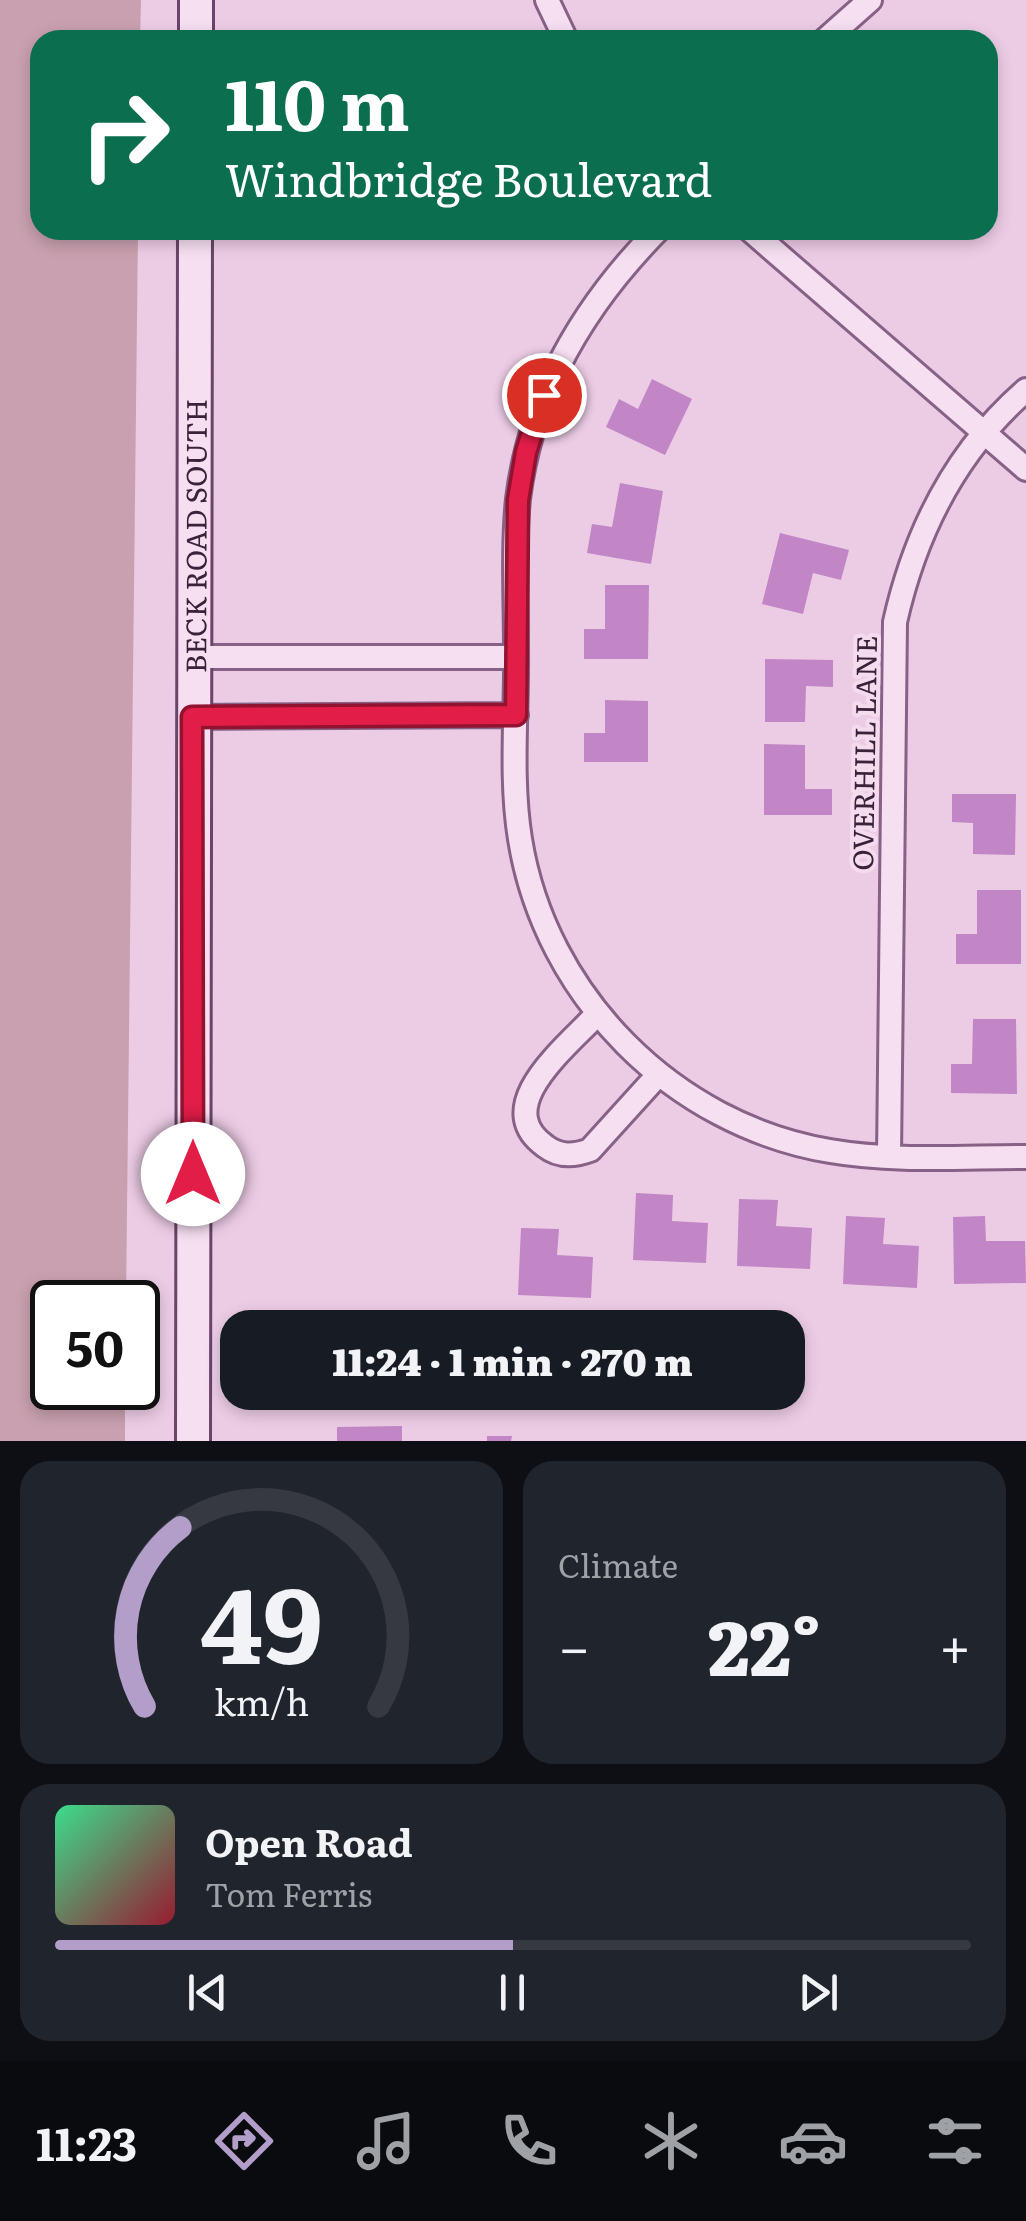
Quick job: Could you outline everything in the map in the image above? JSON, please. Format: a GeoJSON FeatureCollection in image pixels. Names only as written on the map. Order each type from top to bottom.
{"type":"FeatureCollection","features":[{"type":"Feature","properties":{"kind":"main road"},"geometry":{"type":"LineString","coordinates":[[196,0],[196,30]]}},
{"type":"Feature","properties":{"kind":"main road","name":"BECK ROAD SOUTH"},"geometry":{"type":"LineString","coordinates":[[193,1441],[195,240]]}},
{"type":"Feature","properties":{"kind":"street"},"geometry":{"type":"LineString","coordinates":[[547,0],[561,30]]}},
{"type":"Feature","properties":{"kind":"street"},"geometry":{"type":"LineString","coordinates":[[837,30],[870,0]]}},
{"type":"Feature","properties":{"kind":"street"},"geometry":{"type":"LineString","coordinates":[[649,240],[598,298],[564,351],[544,395],[526,452],[518,500],[516,809],[527,872],[554,944],[597,1014],[658,1075],[708,1108],[770,1136],[830,1151],[890,1157],[1026,1156]]}},
{"type":"Feature","properties":{"kind":"street"},"geometry":{"type":"LineString","coordinates":[[762,240],[1026,469]]}},
{"type":"Feature","properties":{"kind":"street","name":"OVERHILL LANE"},"geometry":{"type":"LineString","coordinates":[[890,1157],[894,622],[905,576],[952,475],[983,432],[1026,390]]}},
{"type":"Feature","properties":{"kind":"street"},"geometry":{"type":"LineString","coordinates":[[193,657],[516,657]]}},
{"type":"Feature","properties":{"kind":"street"},"geometry":{"type":"LineString","coordinates":[[192,717],[516,715]]}},
{"type":"Feature","properties":{"kind":"street"},"geometry":{"type":"LineString","coordinates":[[597,1014],[529,1088],[524,1111],[527,1127],[539,1141],[562,1154],[576,1156],[590,1150],[658,1075]]}},
{"type":"Feature","properties":{"kind":"shaded area"},"geometry":{"type":"Polygon","coordinates":[[[0,0],[141,0],[140,30],[30,30],[30,240],[138,240],[126,1280],[30,1280],[30,1410],[125,1410],[125,1441],[0,1441],[0,0]]]}},
{"type":"Feature","properties":{"kind":"building"},"geometry":{"type":"Polygon","coordinates":[[[652,379],[692,399],[665,455],[606,427],[619,399],[638,409],[652,379]]]}},
{"type":"Feature","properties":{"kind":"building"},"geometry":{"type":"Polygon","coordinates":[[[620,483],[663,491],[651,564],[587,553],[592,524],[612,527],[620,483]]]}},
{"type":"Feature","properties":{"kind":"building"},"geometry":{"type":"Polygon","coordinates":[[[780,533],[849,550],[841,580],[813,573],[803,614],[762,604],[780,533]]]}},
{"type":"Feature","properties":{"kind":"building"},"geometry":{"type":"Polygon","coordinates":[[[605,585],[649,585],[648,659],[584,659],[584,629],[605,629],[605,585]]]}},
{"type":"Feature","properties":{"kind":"building"},"geometry":{"type":"Polygon","coordinates":[[[765,659],[833,660],[833,687],[806,686],[805,722],[765,722],[765,659]]]}},
{"type":"Feature","properties":{"kind":"building"},"geometry":{"type":"Polygon","coordinates":[[[605,700],[648,701],[648,762],[584,762],[584,733],[605,733],[605,700]]]}},
{"type":"Feature","properties":{"kind":"building"},"geometry":{"type":"Polygon","coordinates":[[[764,744],[805,745],[805,789],[832,789],[832,815],[764,815],[764,744]]]}},
{"type":"Feature","properties":{"kind":"building"},"geometry":{"type":"Polygon","coordinates":[[[952,794],[1016,794],[1015,855],[973,854],[973,823],[952,822],[952,794]]]}},
{"type":"Feature","properties":{"kind":"building"},"geometry":{"type":"Polygon","coordinates":[[[977,890],[1021,890],[1021,964],[956,964],[956,934],[977,934],[977,890]]]}},
{"type":"Feature","properties":{"kind":"building"},"geometry":{"type":"Polygon","coordinates":[[[973,1019],[1016,1019],[1017,1094],[951,1093],[951,1064],[972,1064],[973,1019]]]}},
{"type":"Feature","properties":{"kind":"building"},"geometry":{"type":"Polygon","coordinates":[[[636,1193],[673,1195],[672,1221],[708,1223],[706,1263],[633,1260],[636,1193]]]}},
{"type":"Feature","properties":{"kind":"building"},"geometry":{"type":"Polygon","coordinates":[[[739,1199],[778,1200],[776,1226],[812,1228],[810,1269],[737,1266],[739,1199]]]}},
{"type":"Feature","properties":{"kind":"building"},"geometry":{"type":"Polygon","coordinates":[[[846,1216],[885,1218],[883,1244],[919,1246],[917,1288],[843,1284],[846,1216]]]}},
{"type":"Feature","properties":{"kind":"building"},"geometry":{"type":"Polygon","coordinates":[[[985,1216],[986,1241],[1025,1241],[1026,1283],[954,1284],[953,1217],[985,1216]]]}},
{"type":"Feature","properties":{"kind":"building"},"geometry":{"type":"Polygon","coordinates":[[[521,1228],[559,1229],[557,1255],[593,1257],[591,1298],[518,1295],[521,1228]]]}},
{"type":"Feature","properties":{"kind":"building"},"geometry":{"type":"Polygon","coordinates":[[[402,1426],[402,1441],[337,1441],[337,1427],[402,1426]]]}},
{"type":"Feature","properties":{"kind":"building"},"geometry":{"type":"Polygon","coordinates":[[[487,1436],[512,1436],[511,1441],[487,1441],[487,1436]]]}},
{"type":"Feature","properties":{"kind":"route"},"geometry":{"type":"LineString","coordinates":[[193,1174],[192,717],[516,715],[518,500],[526,452],[544,395]]}}]}
